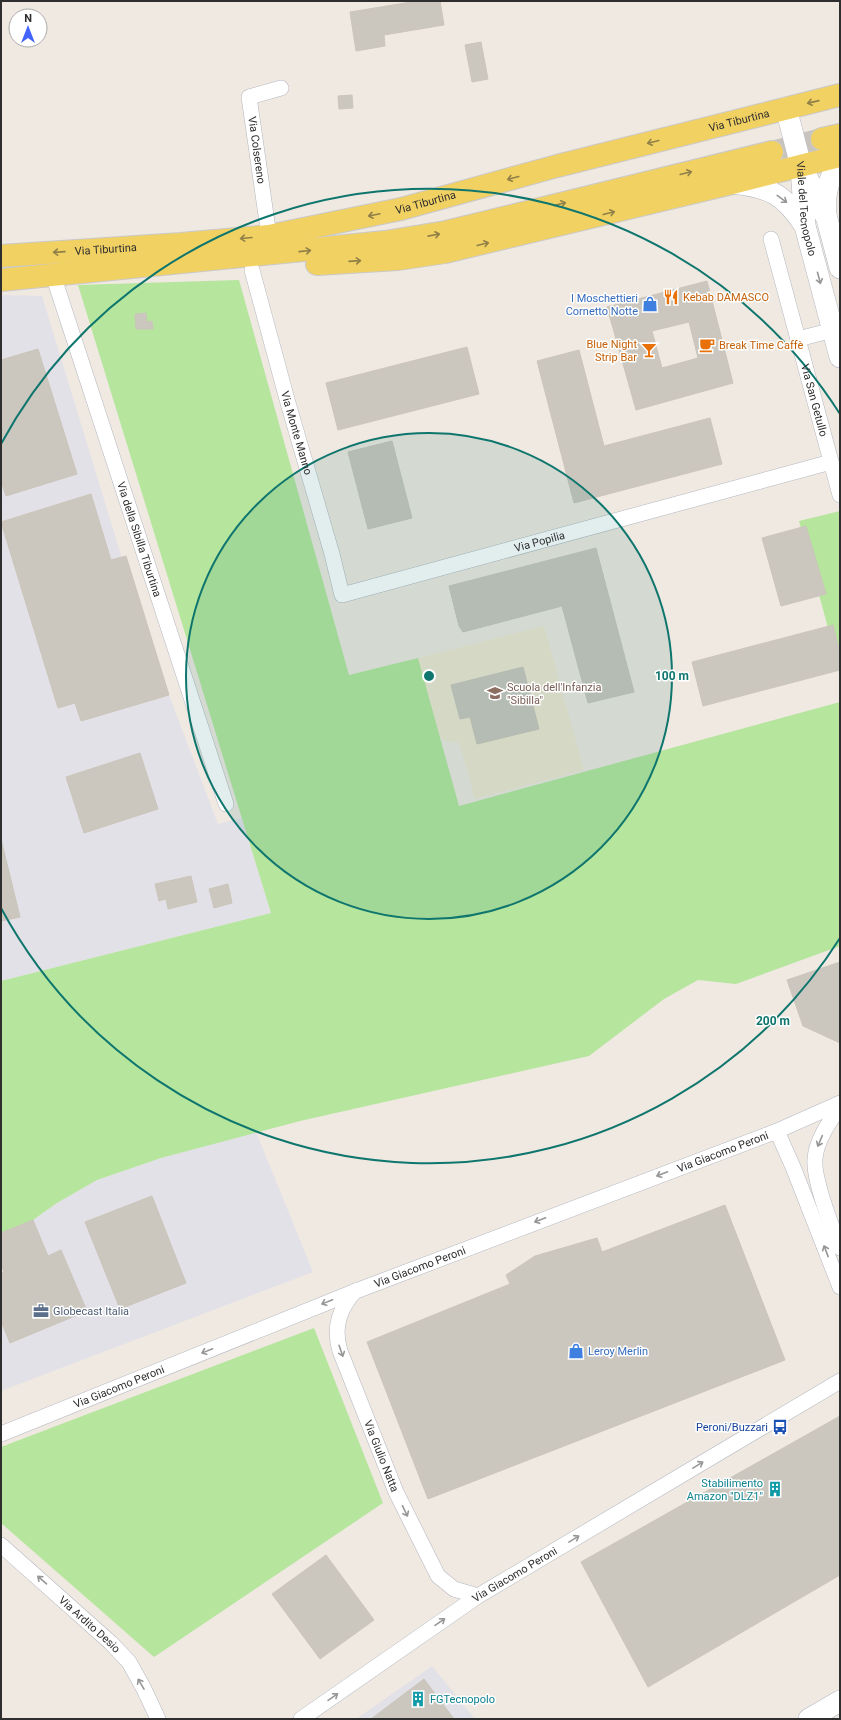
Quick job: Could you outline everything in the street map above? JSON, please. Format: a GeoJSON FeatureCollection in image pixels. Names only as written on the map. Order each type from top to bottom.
{"type":"FeatureCollection","features":[{"type":"Feature","properties":{"kind":"main road","name":"Via Tiburtina"},"geometry":{"type":"LineString","coordinates":[[1,256],[181,244],[269,236],[401,209],[557,166],[840,95]]}},
{"type":"Feature","properties":{"kind":"main road"},"geometry":{"type":"LineString","coordinates":[[786,108],[801,166]]}},
{"type":"Feature","properties":{"kind":"main road","name":"Via Tiburtina"},"geometry":{"type":"LineString","coordinates":[[1,280],[259,256],[417,238],[772,152]]}},
{"type":"Feature","properties":{"kind":"main road"},"geometry":{"type":"LineString","coordinates":[[92,271],[252,270],[398,259],[440,254],[840,156]]}},
{"type":"Feature","properties":{"kind":"main road"},"geometry":{"type":"LineString","coordinates":[[827,219],[826,192],[831,178],[840,164]]}},
{"type":"Feature","properties":{"kind":"main road","name":"Viale del Tecnopolo"},"geometry":{"type":"LineString","coordinates":[[801,166],[827,219],[840,268]]}},
{"type":"Feature","properties":{"kind":"main road","name":"Viale del Tecnopolo"},"geometry":{"type":"LineString","coordinates":[[801,166],[805,226],[840,357]]}},
{"type":"Feature","properties":{"kind":"main road"},"geometry":{"type":"LineString","coordinates":[[732,183],[757,187],[774,193],[787,202],[805,226]]}},
{"type":"Feature","properties":{"kind":"main road"},"geometry":{"type":"LineString","coordinates":[[809,1719],[840,1701]]}},
{"type":"Feature","properties":{"kind":"street","name":"Via Colsereno"},"geometry":{"type":"LineString","coordinates":[[269,236],[249,97],[281,88]]}},
{"type":"Feature","properties":{"kind":"street","name":"Via San Getullo"},"geometry":{"type":"LineString","coordinates":[[771,239],[840,494]]}},
{"type":"Feature","properties":{"kind":"street","name":"Via Monte Manno"},"geometry":{"type":"LineString","coordinates":[[252,270],[288,403],[332,554],[342,595]]}},
{"type":"Feature","properties":{"kind":"street","name":"Via della Sibilla Tiburtina"},"geometry":{"type":"LineString","coordinates":[[53,275],[226,804]]}},
{"type":"Feature","properties":{"kind":"street"},"geometry":{"type":"LineString","coordinates":[[798,339],[833,330]]}},
{"type":"Feature","properties":{"kind":"street","name":"Via Popilia"},"geometry":{"type":"LineString","coordinates":[[342,595],[831,462]]}},
{"type":"Feature","properties":{"kind":"street","name":"Via Giacomo Peroni"},"geometry":{"type":"LineString","coordinates":[[1,1434],[356,1291],[777,1131],[840,1103]]}},
{"type":"Feature","properties":{"kind":"street"},"geometry":{"type":"LineString","coordinates":[[840,1107],[819,1141],[814,1159],[816,1174],[840,1248]]}},
{"type":"Feature","properties":{"kind":"street"},"geometry":{"type":"LineString","coordinates":[[777,1131],[793,1167],[840,1287]]}},
{"type":"Feature","properties":{"kind":"street","name":"Via Giulio Natta"},"geometry":{"type":"LineString","coordinates":[[356,1291],[341,1311],[337,1324],[337,1337],[340,1351],[396,1492],[438,1576],[454,1589],[478,1596]]}},
{"type":"Feature","properties":{"kind":"street","name":"Via Giacomo Peroni"},"geometry":{"type":"LineString","coordinates":[[301,1719],[478,1596],[834,1384],[840,1375]]}},
{"type":"Feature","properties":{"kind":"street","name":"Via Ardito Desio"},"geometry":{"type":"LineString","coordinates":[[1,1545],[111,1643],[129,1662],[158,1719]]}},
{"type":"Feature","properties":{"kind":"shaded area"},"geometry":{"type":"Polygon","coordinates":[[[1,295],[42,296],[164,696],[169,695],[218,824],[242,818],[271,913],[1,981],[1,295]]]}},
{"type":"Feature","properties":{"kind":"shaded area","name":"Scuola dell'Infanzia \"Sibilla\""},"geometry":{"type":"Polygon","coordinates":[[[544,626],[584,770],[475,799],[459,742],[449,742],[444,740],[439,735],[418,658],[544,626]]]}},
{"type":"Feature","properties":{"kind":"shaded area"},"geometry":{"type":"Polygon","coordinates":[[[256,1132],[313,1272],[1,1391],[1,1233],[33,1220],[57,1203],[97,1180],[161,1158],[256,1132]]]}},
{"type":"Feature","properties":{"kind":"shaded area"},"geometry":{"type":"Polygon","coordinates":[[[432,1666],[475,1719],[356,1719],[428,1669],[432,1666]]]}},
{"type":"Feature","properties":{"kind":"green space"},"geometry":{"type":"Polygon","coordinates":[[[239,280],[349,675],[418,658],[459,806],[840,702],[840,946],[736,984],[698,980],[664,999],[589,1056],[300,1121],[161,1158],[97,1180],[57,1203],[33,1220],[1,1233],[1,981],[271,913],[78,285],[239,280]]]}},
{"type":"Feature","properties":{"kind":"green space"},"geometry":{"type":"Polygon","coordinates":[[[840,511],[840,672],[799,521],[840,511]]]}},
{"type":"Feature","properties":{"kind":"green space"},"geometry":{"type":"Polygon","coordinates":[[[314,1328],[383,1503],[154,1657],[1,1523],[1,1447],[314,1328]]]}},
{"type":"Feature","properties":{"kind":"building"},"geometry":{"type":"Polygon","coordinates":[[[417,1],[440,1],[444,25],[384,35],[385,46],[356,51],[350,12],[417,1]]]}},
{"type":"Feature","properties":{"kind":"building"},"geometry":{"type":"Polygon","coordinates":[[[481,42],[488,79],[472,82],[465,45],[481,42]]]}},
{"type":"Feature","properties":{"kind":"building"},"geometry":{"type":"Polygon","coordinates":[[[352,95],[353,108],[339,109],[338,96],[352,95]]]}},
{"type":"Feature","properties":{"kind":"building"},"geometry":{"type":"Polygon","coordinates":[[[707,281],[733,383],[636,410],[607,307],[707,281]],[[689,322],[652,331],[662,368],[698,358],[689,322]]]}},
{"type":"Feature","properties":{"kind":"building"},"geometry":{"type":"Polygon","coordinates":[[[146,313],[147,322],[152,321],[153,329],[136,329],[135,314],[146,313]]]}},
{"type":"Feature","properties":{"kind":"building"},"geometry":{"type":"Polygon","coordinates":[[[467,347],[479,394],[338,430],[326,383],[467,347]]]}},
{"type":"Feature","properties":{"kind":"building"},"geometry":{"type":"Polygon","coordinates":[[[38,349],[77,474],[6,496],[1,481],[1,360],[38,349]]]}},
{"type":"Feature","properties":{"kind":"building"},"geometry":{"type":"Polygon","coordinates":[[[579,350],[604,446],[710,418],[722,464],[574,503],[537,361],[579,350]]]}},
{"type":"Feature","properties":{"kind":"building"},"geometry":{"type":"Polygon","coordinates":[[[392,441],[412,518],[368,529],[348,452],[392,441]]]}},
{"type":"Feature","properties":{"kind":"building"},"geometry":{"type":"Polygon","coordinates":[[[91,494],[111,560],[126,556],[169,695],[81,721],[75,703],[58,708],[1,522],[91,494]]]}},
{"type":"Feature","properties":{"kind":"building"},"geometry":{"type":"Polygon","coordinates":[[[806,526],[826,594],[781,606],[762,538],[806,526]]]}},
{"type":"Feature","properties":{"kind":"building"},"geometry":{"type":"Polygon","coordinates":[[[596,548],[634,692],[588,703],[562,606],[463,632],[459,626],[449,586],[596,548]]]}},
{"type":"Feature","properties":{"kind":"building"},"geometry":{"type":"Polygon","coordinates":[[[833,625],[840,652],[840,670],[703,706],[692,662],[833,625]]]}},
{"type":"Feature","properties":{"kind":"building"},"geometry":{"type":"Polygon","coordinates":[[[523,667],[539,729],[477,744],[470,717],[460,719],[451,685],[523,667]]]}},
{"type":"Feature","properties":{"kind":"building"},"geometry":{"type":"Polygon","coordinates":[[[140,753],[158,809],[84,833],[66,777],[140,753]]]}},
{"type":"Feature","properties":{"kind":"building"},"geometry":{"type":"Polygon","coordinates":[[[1,839],[20,917],[1,921],[1,839]]]}},
{"type":"Feature","properties":{"kind":"building"},"geometry":{"type":"Polygon","coordinates":[[[191,876],[197,902],[168,909],[166,899],[159,901],[155,884],[191,876]]]}},
{"type":"Feature","properties":{"kind":"building"},"geometry":{"type":"Polygon","coordinates":[[[228,884],[232,903],[214,908],[209,889],[228,884]]]}},
{"type":"Feature","properties":{"kind":"building"},"geometry":{"type":"Polygon","coordinates":[[[840,962],[840,1043],[803,1026],[787,980],[840,962]]]}},
{"type":"Feature","properties":{"kind":"building"},"geometry":{"type":"Polygon","coordinates":[[[152,1196],[186,1283],[120,1309],[85,1222],[152,1196]]]}},
{"type":"Feature","properties":{"kind":"building","name":"Leroy Merlin"},"geometry":{"type":"Polygon","coordinates":[[[725,1205],[785,1360],[428,1499],[367,1342],[510,1284],[506,1275],[535,1256],[597,1238],[602,1252],[725,1205]]]}},
{"type":"Feature","properties":{"kind":"building"},"geometry":{"type":"Polygon","coordinates":[[[33,1220],[48,1256],[61,1250],[87,1311],[10,1343],[1,1321],[1,1273],[4,1272],[1,1264],[1,1233],[33,1220]]]}},
{"type":"Feature","properties":{"kind":"building","name":"Stabilimento Amazon \"DLZ1\""},"geometry":{"type":"Polygon","coordinates":[[[840,1416],[840,1575],[648,1687],[581,1562],[840,1416]]]}},
{"type":"Feature","properties":{"kind":"building"},"geometry":{"type":"Polygon","coordinates":[[[326,1555],[374,1620],[320,1659],[272,1594],[326,1555]]]}},
{"type":"Feature","properties":{"kind":"building","name":"FGTecnopolo"},"geometry":{"type":"Polygon","coordinates":[[[424,1679],[454,1719],[371,1719],[424,1679]]]}},
{"type":"Feature","properties":{"kind":"tunnel"},"geometry":{"type":"LineString","coordinates":[[772,152],[822,139]]}},
{"type":"Feature","properties":{"kind":"place","name":"Kebab DAMASCO"},"geometry":{"type":"Point","coordinates":[671,297]}},
{"type":"Feature","properties":{"kind":"place","name":"I Moschettieri Cornetto Notte"},"geometry":{"type":"Point","coordinates":[650,304]}},
{"type":"Feature","properties":{"kind":"place","name":"Break Time Caffè"},"geometry":{"type":"Point","coordinates":[707,345]}},
{"type":"Feature","properties":{"kind":"place","name":"Blue Night Strip Bar"},"geometry":{"type":"Point","coordinates":[649,350]}},
{"type":"Feature","properties":{"kind":"place","name":"Scuola dell'Infanzia \"Sibilla\""},"geometry":{"type":"Point","coordinates":[495,693]}},
{"type":"Feature","properties":{"kind":"place","name":"Globecast Italia"},"geometry":{"type":"Point","coordinates":[41,1311]}},
{"type":"Feature","properties":{"kind":"place","name":"Leroy Merlin"},"geometry":{"type":"Point","coordinates":[576,1351]}},
{"type":"Feature","properties":{"kind":"place","name":"Peroni/Buzzari"},"geometry":{"type":"Point","coordinates":[780,1427]}},
{"type":"Feature","properties":{"kind":"place","name":"Stabilimento Amazon \"DLZ1\""},"geometry":{"type":"Point","coordinates":[775,1489]}},
{"type":"Feature","properties":{"kind":"place","name":"FGTecnopolo"},"geometry":{"type":"Point","coordinates":[418,1699]}}]}
